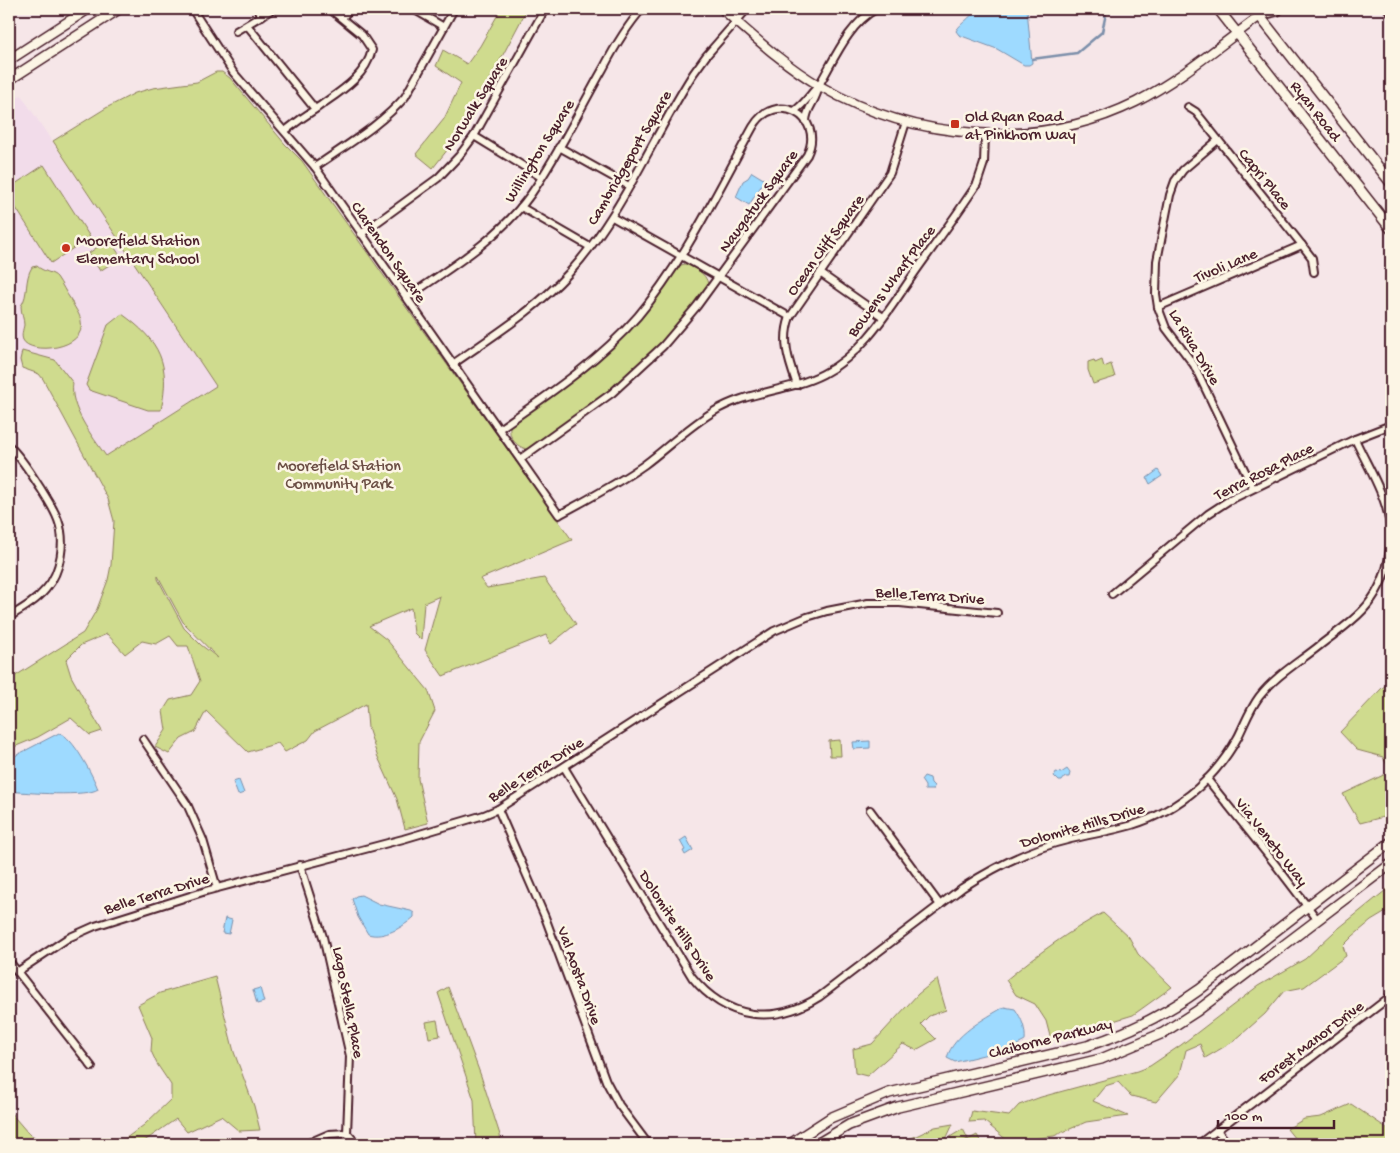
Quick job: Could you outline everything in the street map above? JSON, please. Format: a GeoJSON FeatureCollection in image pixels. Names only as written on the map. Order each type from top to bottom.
{"type":"FeatureCollection","features":[{"type":"Feature","properties":{"kind":"main road"},"geometry":{"type":"LineString","coordinates":[[9,60],[88,9]]}},
{"type":"Feature","properties":{"kind":"main road"},"geometry":{"type":"LineString","coordinates":[[9,80],[118,9]]}},
{"type":"Feature","properties":{"kind":"main road","name":"Ryan Road"},"geometry":{"type":"LineString","coordinates":[[1218,9],[1391,230]]}},
{"type":"Feature","properties":{"kind":"main road","name":"Ryan Road"},"geometry":{"type":"LineString","coordinates":[[1260,11],[1391,183]]}},
{"type":"Feature","properties":{"kind":"main road","name":"Claiborne Parkway"},"geometry":{"type":"LineString","coordinates":[[790,1144],[830,1118],[889,1093],[1087,1046],[1115,1038],[1144,1025],[1199,990],[1391,842]]}},
{"type":"Feature","properties":{"kind":"main road","name":"Claiborne Parkway"},"geometry":{"type":"LineString","coordinates":[[817,1144],[849,1125],[898,1107],[1101,1059],[1143,1042],[1182,1022],[1391,864]]}},
{"type":"Feature","properties":{"kind":"street","name":"Clarendon Square"},"geometry":{"type":"LineString","coordinates":[[192,9],[233,72],[315,167],[559,515]]}},
{"type":"Feature","properties":{"kind":"street"},"geometry":{"type":"LineString","coordinates":[[257,9],[262,16]]}},
{"type":"Feature","properties":{"kind":"street"},"geometry":{"type":"LineString","coordinates":[[236,31],[273,9]]}},
{"type":"Feature","properties":{"kind":"street"},"geometry":{"type":"LineString","coordinates":[[285,131],[347,87],[370,59],[372,50],[368,42],[330,9]]}},
{"type":"Feature","properties":{"kind":"street"},"geometry":{"type":"LineString","coordinates":[[342,18],[350,9]]}},
{"type":"Feature","properties":{"kind":"street"},"geometry":{"type":"LineString","coordinates":[[413,9],[444,27]]}},
{"type":"Feature","properties":{"kind":"street"},"geometry":{"type":"LineString","coordinates":[[315,167],[374,126],[405,97],[454,9]]}},
{"type":"Feature","properties":{"kind":"street","name":"Norwalk Square"},"geometry":{"type":"LineString","coordinates":[[361,234],[438,178],[460,156],[474,136],[545,9]]}},
{"type":"Feature","properties":{"kind":"street","name":"Willington Square"},"geometry":{"type":"LineString","coordinates":[[406,298],[469,255],[495,234],[521,207],[559,147],[621,37],[642,9]]}},
{"type":"Feature","properties":{"kind":"street"},"geometry":{"type":"LineString","coordinates":[[722,9],[785,63],[819,85],[854,104],[906,122],[940,129],[985,134],[1025,132],[1057,127],[1094,118],[1115,110],[1163,87],[1237,33],[1260,11],[1277,12],[1281,9]]}},
{"type":"Feature","properties":{"kind":"street","name":"Cambridgeport Square"},"geometry":{"type":"LineString","coordinates":[[453,364],[519,318],[569,273],[612,217],[693,74],[706,56],[747,9]]}},
{"type":"Feature","properties":{"kind":"street"},"geometry":{"type":"LineString","coordinates":[[806,122],[794,111],[801,107],[811,92],[819,85],[852,30],[868,14],[876,9]]}},
{"type":"Feature","properties":{"kind":"street"},"geometry":{"type":"LineString","coordinates":[[1388,9],[1391,13]]}},
{"type":"Feature","properties":{"kind":"street"},"geometry":{"type":"LineString","coordinates":[[247,24],[314,109]]}},
{"type":"Feature","properties":{"kind":"street"},"geometry":{"type":"LineString","coordinates":[[806,122],[806,115],[818,96],[819,85]]}},
{"type":"Feature","properties":{"kind":"street","name":"Capri Place"},"geometry":{"type":"LineString","coordinates":[[1188,107],[1196,112],[1312,258],[1314,272]]}},
{"type":"Feature","properties":{"kind":"street","name":"Naugatuck Square"},"geometry":{"type":"LineString","coordinates":[[499,429],[574,375],[607,347],[637,316],[657,292],[681,256],[756,122],[770,110],[785,109],[794,111]]}},
{"type":"Feature","properties":{"kind":"street","name":"Naugatuck Square"},"geometry":{"type":"LineString","coordinates":[[520,459],[612,393],[649,361],[692,312],[807,155],[811,146],[811,135],[806,122]]}},
{"type":"Feature","properties":{"kind":"street","name":"Ocean Cliff Square"},"geometry":{"type":"LineString","coordinates":[[797,385],[788,356],[785,337],[790,317],[890,173],[906,122]]}},
{"type":"Feature","properties":{"kind":"street","name":"Bowens Wharf Place"},"geometry":{"type":"LineString","coordinates":[[559,515],[612,486],[672,444],[702,419],[725,405],[797,385],[824,374],[862,344],[977,184],[984,163],[985,134]]}},
{"type":"Feature","properties":{"kind":"street"},"geometry":{"type":"LineString","coordinates":[[474,136],[541,177]]}},
{"type":"Feature","properties":{"kind":"street","name":"La Riva Drive"},"geometry":{"type":"LineString","coordinates":[[1218,140],[1183,170],[1175,181],[1170,195],[1157,261],[1155,283],[1158,308],[1170,336],[1194,365],[1253,488]]}},
{"type":"Feature","properties":{"kind":"street"},"geometry":{"type":"LineString","coordinates":[[559,147],[628,186]]}},
{"type":"Feature","properties":{"kind":"street"},"geometry":{"type":"LineString","coordinates":[[521,207],[590,247]]}},
{"type":"Feature","properties":{"kind":"street"},"geometry":{"type":"LineString","coordinates":[[612,217],[790,317]]}},
{"type":"Feature","properties":{"kind":"street","name":"Tivoli Lane"},"geometry":{"type":"LineString","coordinates":[[1158,308],[1302,245]]}},
{"type":"Feature","properties":{"kind":"street"},"geometry":{"type":"LineString","coordinates":[[820,273],[882,317]]}},
{"type":"Feature","properties":{"kind":"street","name":"Terra Rosa Place"},"geometry":{"type":"LineString","coordinates":[[1112,594],[1208,514],[1228,501],[1355,439],[1391,425]]}},
{"type":"Feature","properties":{"kind":"street","name":"Dolomite Hills Drive"},"geometry":{"type":"LineString","coordinates":[[564,767],[692,977],[709,995],[733,1009],[751,1014],[770,1015],[790,1011],[808,1004],[981,875],[1026,853],[1073,838],[1132,826],[1150,819],[1178,804],[1207,780],[1231,749],[1250,710],[1268,686],[1355,618],[1371,601],[1380,584],[1389,557],[1391,541],[1389,518],[1380,492],[1355,439]]}},
{"type":"Feature","properties":{"kind":"street"},"geometry":{"type":"LineString","coordinates":[[9,446],[22,459],[53,508],[59,520],[62,538],[60,561],[52,581],[40,595],[9,617]]}},
{"type":"Feature","properties":{"kind":"street","name":"Belle Terra Drive"},"geometry":{"type":"LineString","coordinates":[[17,972],[68,938],[95,926],[216,888],[403,839],[484,815],[498,809],[774,631],[807,617],[836,609],[874,603],[900,603],[997,613]]}},
{"type":"Feature","properties":{"kind":"street"},"geometry":{"type":"LineString","coordinates":[[143,740],[187,804],[203,840],[216,888]]}},
{"type":"Feature","properties":{"kind":"street","name":"Via Veneto Way"},"geometry":{"type":"LineString","coordinates":[[1207,780],[1317,919]]}},
{"type":"Feature","properties":{"kind":"street","name":"Val Aosta Drive"},"geometry":{"type":"LineString","coordinates":[[498,809],[545,917],[606,1081],[619,1105],[648,1144]]}},
{"type":"Feature","properties":{"kind":"street"},"geometry":{"type":"LineString","coordinates":[[870,810],[940,904]]}},
{"type":"Feature","properties":{"kind":"street","name":"Lago Stella Place"},"geometry":{"type":"LineString","coordinates":[[300,865],[323,937],[350,1056],[347,1133]]}},
{"type":"Feature","properties":{"kind":"street"},"geometry":{"type":"LineString","coordinates":[[9,961],[92,1067]]}},
{"type":"Feature","properties":{"kind":"street","name":"Forest Manor Drive"},"geometry":{"type":"LineString","coordinates":[[1198,1144],[1391,996]]}},
{"type":"Feature","properties":{"kind":"street"},"geometry":{"type":"LineString","coordinates":[[1217,1130],[1228,1144]]}},
{"type":"Feature","properties":{"kind":"street"},"geometry":{"type":"LineString","coordinates":[[306,1144],[329,1134],[347,1133],[357,1144]]}},
{"type":"Feature","properties":{"kind":"shaded area","name":"Moorefield Station Elementary School"},"geometry":{"type":"Polygon","coordinates":[[[21,95],[216,386],[96,462],[37,355],[9,369],[9,102],[21,95]]]}},
{"type":"Feature","properties":{"kind":"green space"},"geometry":{"type":"Polygon","coordinates":[[[501,9],[527,9],[473,112],[456,139],[433,168],[416,154],[444,119],[461,83],[436,66],[443,50],[467,64],[480,46],[501,9]]]}},
{"type":"Feature","properties":{"kind":"green space","name":"Moorefield Station Community Park"},"geometry":{"type":"Polygon","coordinates":[[[216,72],[222,72],[230,78],[285,144],[302,161],[572,540],[480,579],[487,588],[544,578],[576,624],[551,644],[546,635],[443,676],[425,650],[440,596],[424,603],[421,640],[414,633],[411,608],[369,626],[387,640],[428,690],[435,711],[419,742],[418,779],[428,823],[405,829],[397,799],[377,755],[368,728],[366,704],[315,731],[308,740],[285,752],[278,743],[248,752],[206,711],[195,732],[181,739],[169,754],[155,747],[166,730],[163,711],[170,700],[191,695],[200,681],[188,646],[178,646],[170,636],[156,644],[142,641],[125,654],[107,634],[81,645],[66,660],[71,676],[102,731],[90,735],[71,718],[38,737],[9,749],[9,680],[83,633],[97,609],[108,580],[114,521],[108,499],[43,379],[39,374],[22,368],[20,360],[22,351],[55,360],[73,383],[74,402],[78,411],[88,430],[106,456],[216,386],[53,141],[106,108],[135,93],[153,88],[197,82],[216,72]],[[158,576],[184,628],[218,658],[183,622],[158,576]]]}},
{"type":"Feature","properties":{"kind":"green space"},"geometry":{"type":"Polygon","coordinates":[[[44,165],[90,237],[51,263],[9,197],[9,188],[44,165]]]}},
{"type":"Feature","properties":{"kind":"green space"},"geometry":{"type":"Polygon","coordinates":[[[109,239],[121,257],[100,271],[89,253],[109,239]]]}},
{"type":"Feature","properties":{"kind":"green space"},"geometry":{"type":"Polygon","coordinates":[[[685,264],[702,274],[708,284],[697,302],[666,337],[629,373],[570,419],[528,449],[519,446],[511,436],[510,427],[512,423],[585,370],[677,269],[685,264]]]}},
{"type":"Feature","properties":{"kind":"green space"},"geometry":{"type":"Polygon","coordinates":[[[37,266],[57,277],[80,318],[81,331],[67,344],[57,347],[36,347],[28,345],[22,338],[24,325],[21,306],[32,267],[37,266]]]}},
{"type":"Feature","properties":{"kind":"green space"},"geometry":{"type":"Polygon","coordinates":[[[122,314],[146,334],[160,355],[164,379],[161,410],[148,410],[89,390],[86,385],[108,325],[122,314]]]}},
{"type":"Feature","properties":{"kind":"green space"},"geometry":{"type":"Polygon","coordinates":[[[1094,360],[1095,363],[1102,360],[1104,367],[1111,364],[1115,377],[1093,384],[1088,370],[1088,362],[1094,360]]]}},
{"type":"Feature","properties":{"kind":"green space"},"geometry":{"type":"Polygon","coordinates":[[[1391,682],[1391,815],[1360,823],[1343,794],[1390,772],[1383,757],[1357,750],[1340,732],[1382,688],[1391,682]]]}},
{"type":"Feature","properties":{"kind":"green space"},"geometry":{"type":"Polygon","coordinates":[[[840,740],[841,756],[830,756],[829,741],[840,740]]]}},
{"type":"Feature","properties":{"kind":"green space"},"geometry":{"type":"Polygon","coordinates":[[[1391,886],[1391,909],[1371,921],[1343,946],[1346,956],[1304,987],[1284,991],[1265,1014],[1234,1041],[1205,1058],[1200,1044],[1186,1050],[1180,1074],[1156,1102],[1131,1096],[1118,1082],[1105,1086],[1093,1101],[1128,1116],[1086,1122],[1054,1136],[1009,1142],[984,1121],[969,1122],[972,1111],[1009,1116],[1019,1105],[1041,1097],[1150,1066],[1181,1045],[1258,986],[1305,959],[1334,932],[1391,886]]]}},
{"type":"Feature","properties":{"kind":"green space"},"geometry":{"type":"Polygon","coordinates":[[[1103,913],[1129,937],[1138,954],[1172,987],[1133,1015],[1051,1040],[1046,1021],[1035,1004],[1016,995],[1006,980],[1053,944],[1103,913]]]}},
{"type":"Feature","properties":{"kind":"green space"},"geometry":{"type":"Polygon","coordinates":[[[215,977],[234,1052],[254,1106],[260,1130],[239,1131],[221,1116],[187,1132],[176,1119],[143,1142],[144,1144],[118,1144],[144,1125],[171,1099],[171,1085],[151,1051],[152,1038],[138,1005],[160,993],[215,977]]]}},
{"type":"Feature","properties":{"kind":"green space"},"geometry":{"type":"Polygon","coordinates":[[[937,979],[946,1010],[929,1016],[921,1024],[936,1039],[916,1050],[903,1044],[867,1076],[855,1073],[853,1049],[872,1044],[918,994],[937,979]]]}},
{"type":"Feature","properties":{"kind":"green space"},"geometry":{"type":"Polygon","coordinates":[[[448,987],[481,1076],[500,1135],[501,1144],[476,1144],[474,1100],[438,993],[448,987]]]}},
{"type":"Feature","properties":{"kind":"green space"},"geometry":{"type":"Polygon","coordinates":[[[437,1020],[440,1036],[429,1038],[426,1022],[437,1020]]]}},
{"type":"Feature","properties":{"kind":"green space"},"geometry":{"type":"Polygon","coordinates":[[[1351,1104],[1391,1131],[1391,1144],[1299,1144],[1287,1129],[1304,1119],[1321,1117],[1351,1104]]]}},
{"type":"Feature","properties":{"kind":"green space"},"geometry":{"type":"Polygon","coordinates":[[[9,1111],[28,1133],[46,1144],[9,1144],[9,1111]]]}},
{"type":"Feature","properties":{"kind":"green space"},"geometry":{"type":"Polygon","coordinates":[[[953,1124],[947,1137],[940,1144],[899,1144],[935,1127],[953,1124]]]}},
{"type":"Feature","properties":{"kind":"green space"},"geometry":{"type":"Polygon","coordinates":[[[963,1129],[968,1139],[955,1144],[950,1137],[963,1129]]]}},
{"type":"Feature","properties":{"kind":"green space"},"geometry":{"type":"Polygon","coordinates":[[[977,1135],[982,1144],[960,1144],[977,1135]]]}},
{"type":"Feature","properties":{"kind":"water"},"geometry":{"type":"Polygon","coordinates":[[[975,9],[1027,9],[1032,63],[1024,65],[997,49],[959,35],[956,31],[975,9]]]}},
{"type":"Feature","properties":{"kind":"water"},"geometry":{"type":"Polygon","coordinates":[[[752,172],[765,180],[749,205],[736,197],[743,181],[752,172]]]}},
{"type":"Feature","properties":{"kind":"water"},"geometry":{"type":"Polygon","coordinates":[[[1158,470],[1162,476],[1150,484],[1147,478],[1158,470]]]}},
{"type":"Feature","properties":{"kind":"water"},"geometry":{"type":"Polygon","coordinates":[[[59,733],[64,735],[76,748],[98,789],[70,794],[9,791],[9,759],[59,733]]]}},
{"type":"Feature","properties":{"kind":"water"},"geometry":{"type":"Polygon","coordinates":[[[870,741],[870,748],[854,749],[853,742],[870,741]]]}},
{"type":"Feature","properties":{"kind":"water"},"geometry":{"type":"Polygon","coordinates":[[[1067,769],[1070,773],[1069,777],[1065,777],[1062,781],[1059,781],[1054,776],[1056,772],[1061,773],[1067,769]]]}},
{"type":"Feature","properties":{"kind":"water"},"geometry":{"type":"Polygon","coordinates":[[[924,776],[930,778],[934,786],[933,790],[925,790],[921,780],[924,776]]]}},
{"type":"Feature","properties":{"kind":"water"},"geometry":{"type":"Polygon","coordinates":[[[239,780],[244,793],[238,795],[233,782],[239,780]]]}},
{"type":"Feature","properties":{"kind":"water"},"geometry":{"type":"Polygon","coordinates":[[[686,837],[693,850],[685,855],[683,851],[685,850],[680,841],[686,837]]]}},
{"type":"Feature","properties":{"kind":"water"},"geometry":{"type":"Polygon","coordinates":[[[361,895],[379,904],[411,911],[414,913],[414,917],[399,928],[387,933],[380,935],[368,934],[358,917],[352,899],[361,895]]]}},
{"type":"Feature","properties":{"kind":"water"},"geometry":{"type":"Polygon","coordinates":[[[225,918],[232,920],[229,934],[222,933],[225,918]]]}},
{"type":"Feature","properties":{"kind":"water"},"geometry":{"type":"Polygon","coordinates":[[[260,988],[264,1002],[257,1004],[253,990],[260,988]]]}},
{"type":"Feature","properties":{"kind":"water"},"geometry":{"type":"Polygon","coordinates":[[[1004,1007],[1015,1009],[1022,1020],[1025,1041],[1012,1048],[955,1062],[947,1058],[950,1050],[962,1035],[1004,1007]]]}},
{"type":"Feature","properties":{"kind":"waterway"},"geometry":{"type":"LineString","coordinates":[[1032,59],[1077,53],[1102,32],[1107,9]]}},
{"type":"Feature","properties":{"kind":"place","name":"Old Ryan Road at Pinkhorn Way"},"geometry":{"type":"Point","coordinates":[955,124]}},
{"type":"Feature","properties":{"kind":"place","name":"Moorefield Station Elementary School"},"geometry":{"type":"Point","coordinates":[66,248]}}]}
